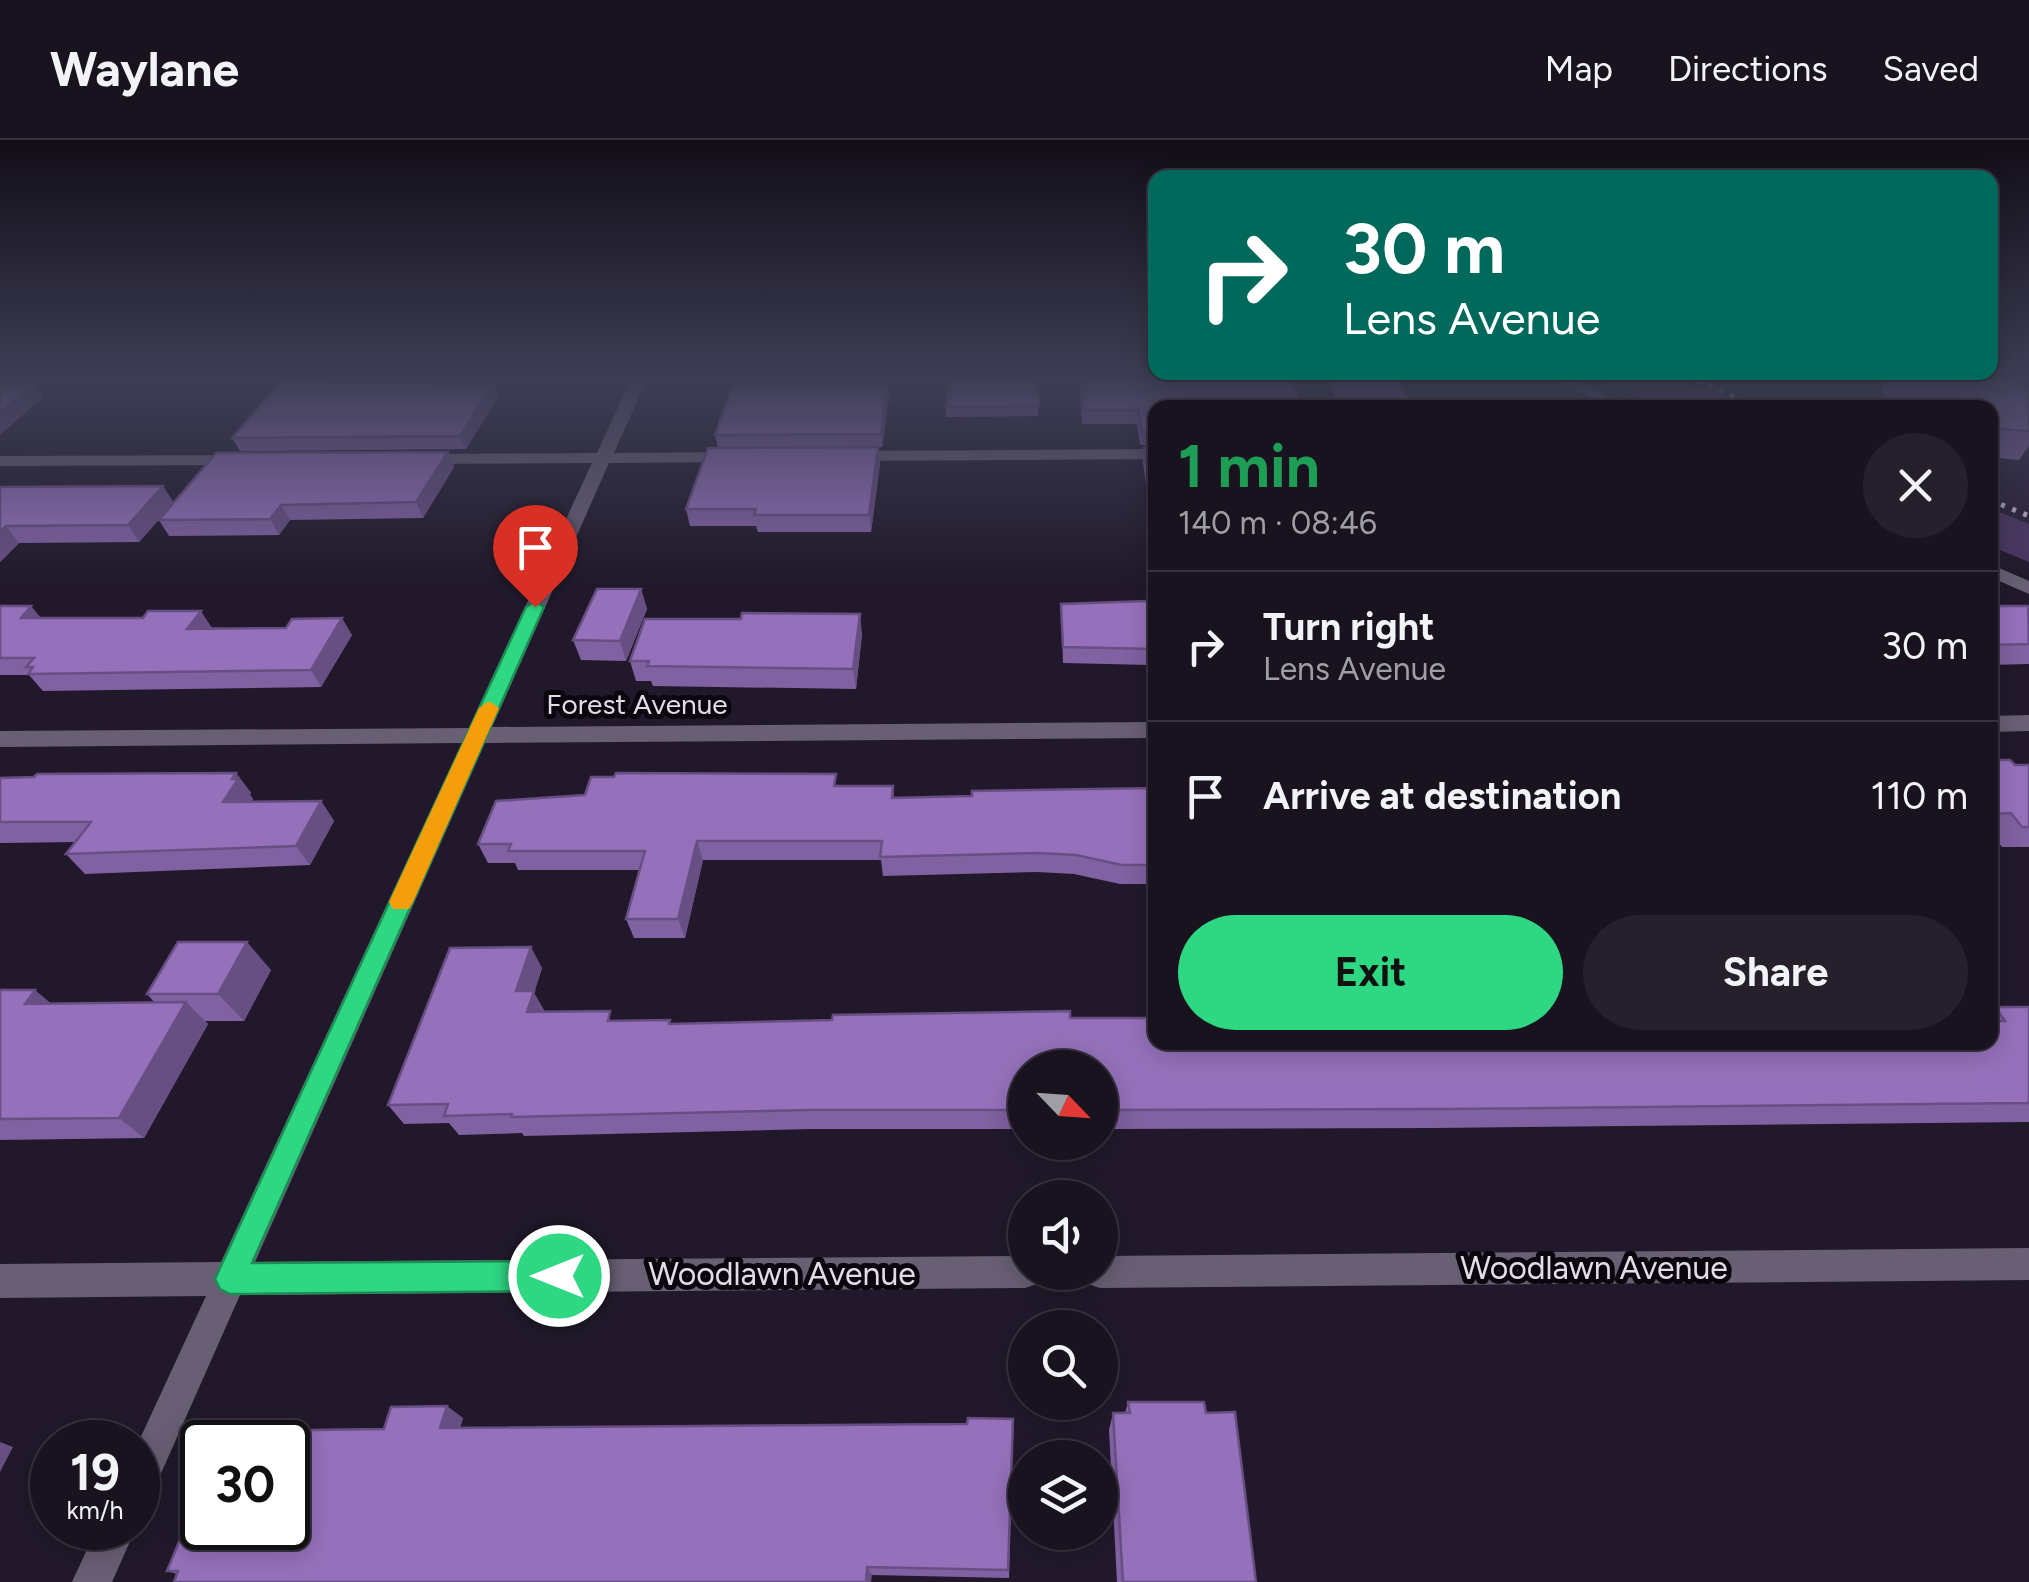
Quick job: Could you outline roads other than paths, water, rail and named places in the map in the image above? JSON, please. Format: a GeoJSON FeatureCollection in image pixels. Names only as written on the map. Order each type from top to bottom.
{"type":"FeatureCollection","features":[{"type":"Feature","properties":{"kind":"street"},"geometry":{"type":"LineString","coordinates":[[160,1433],[607,448]]}},
{"type":"Feature","properties":{"kind":"street"},"geometry":{"type":"LineString","coordinates":[[817,456],[1148,454]]}},
{"type":"Feature","properties":{"kind":"street"},"geometry":{"type":"LineString","coordinates":[[406,459],[757,456]]}},
{"type":"Feature","properties":{"kind":"street"},"geometry":{"type":"LineString","coordinates":[[0,461],[271,460]]}},
{"type":"Feature","properties":{"kind":"street"},"geometry":{"type":"LineString","coordinates":[[1998,574],[2029,588]]}},
{"type":"Feature","properties":{"kind":"street"},"geometry":{"type":"LineString","coordinates":[[1998,724],[2029,724]]}},
{"type":"Feature","properties":{"kind":"street","name":"Forest Avenue"},"geometry":{"type":"LineString","coordinates":[[0,739],[1148,730]]}},
{"type":"Feature","properties":{"kind":"street","name":"Woodlawn Avenue"},"geometry":{"type":"LineString","coordinates":[[1118,1272],[2029,1264]]}},
{"type":"Feature","properties":{"kind":"street","name":"Woodlawn Avenue"},"geometry":{"type":"LineString","coordinates":[[0,1280],[1008,1272]]}},
{"type":"Feature","properties":{"kind":"street"},"geometry":{"type":"LineString","coordinates":[[92,1582],[107,1550]]}},
{"type":"Feature","properties":{"kind":"railway"},"geometry":{"type":"LineString","coordinates":[[1998,503],[2029,516]]}}]}
